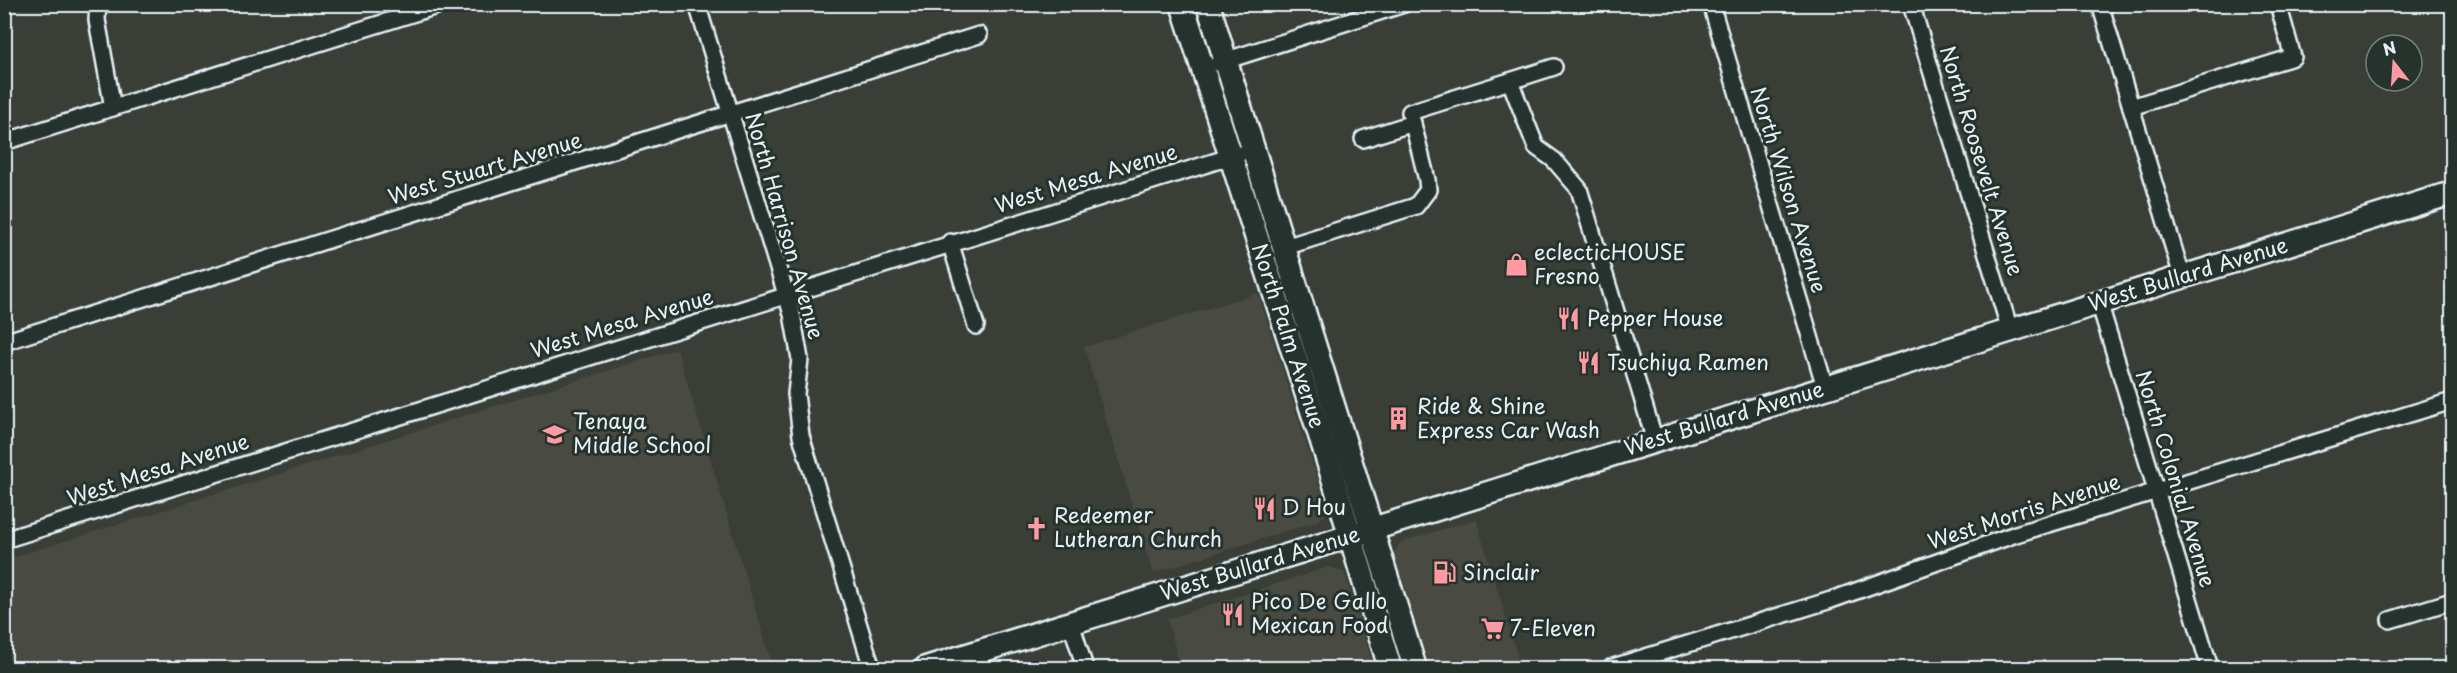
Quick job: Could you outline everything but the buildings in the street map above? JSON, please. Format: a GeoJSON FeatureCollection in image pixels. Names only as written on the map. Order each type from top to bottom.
{"type":"FeatureCollection","features":[{"type":"Feature","properties":{"kind":"main road","name":"North Palm Avenue"},"geometry":{"type":"LineString","coordinates":[[1182,4],[1350,535],[1390,669]]}},
{"type":"Feature","properties":{"kind":"main road","name":"North Palm Avenue"},"geometry":{"type":"LineString","coordinates":[[1208,4],[1373,528],[1415,669]]}},
{"type":"Feature","properties":{"kind":"main road","name":"West Bullard Avenue"},"geometry":{"type":"LineString","coordinates":[[927,669],[1350,535],[2452,193]]}},
{"type":"Feature","properties":{"kind":"main road"},"geometry":{"type":"LineString","coordinates":[[1257,241],[1283,286],[1306,354],[1312,360],[1321,361]]}},
{"type":"Feature","properties":{"kind":"street"},"geometry":{"type":"LineString","coordinates":[[98,4],[97,20],[113,108]]}},
{"type":"Feature","properties":{"kind":"street"},"geometry":{"type":"LineString","coordinates":[[4,142],[443,4]]}},
{"type":"Feature","properties":{"kind":"street","name":"North Harrison Avenue"},"geometry":{"type":"LineString","coordinates":[[697,4],[786,294],[799,350],[796,394],[801,436],[872,669]]}},
{"type":"Feature","properties":{"kind":"street"},"geometry":{"type":"LineString","coordinates":[[1202,68],[1404,4]]}},
{"type":"Feature","properties":{"kind":"street","name":"North Wilson Avenue"},"geometry":{"type":"LineString","coordinates":[[1711,4],[1826,387]]}},
{"type":"Feature","properties":{"kind":"street","name":"North Roosevelt Avenue"},"geometry":{"type":"LineString","coordinates":[[1911,4],[2010,330]]}},
{"type":"Feature","properties":{"kind":"street"},"geometry":{"type":"LineString","coordinates":[[2100,4],[2182,276]]}},
{"type":"Feature","properties":{"kind":"street"},"geometry":{"type":"LineString","coordinates":[[2131,107],[2293,57],[2277,4]]}},
{"type":"Feature","properties":{"kind":"street","name":"West Stuart Avenue"},"geometry":{"type":"LineString","coordinates":[[4,342],[979,35]]}},
{"type":"Feature","properties":{"kind":"street"},"geometry":{"type":"LineString","coordinates":[[1285,247],[1404,211],[1423,200],[1428,190],[1427,180],[1410,112],[1554,67]]}},
{"type":"Feature","properties":{"kind":"street"},"geometry":{"type":"LineString","coordinates":[[1510,81],[1536,147],[1554,160],[1579,189],[1655,441]]}},
{"type":"Feature","properties":{"kind":"street"},"geometry":{"type":"LineString","coordinates":[[1363,139],[1413,123]]}},
{"type":"Feature","properties":{"kind":"street","name":"West Mesa Avenue"},"geometry":{"type":"LineString","coordinates":[[4,540],[950,242],[1253,150]]}},
{"type":"Feature","properties":{"kind":"street"},"geometry":{"type":"LineString","coordinates":[[950,242],[976,326]]}},
{"type":"Feature","properties":{"kind":"street","name":"North Colonial Avenue"},"geometry":{"type":"LineString","coordinates":[[2099,302],[2210,669]]}},
{"type":"Feature","properties":{"kind":"street","name":"West Morris Avenue"},"geometry":{"type":"LineString","coordinates":[[1610,669],[1831,600],[2016,534],[2452,401]]}},
{"type":"Feature","properties":{"kind":"street"},"geometry":{"type":"LineString","coordinates":[[2390,620],[2452,601]]}},
{"type":"Feature","properties":{"kind":"street"},"geometry":{"type":"LineString","coordinates":[[1071,623],[1084,669]]}},
{"type":"Feature","properties":{"kind":"shaded area"},"geometry":{"type":"Polygon","coordinates":[[[1258,293],[1326,507],[1325,515],[1318,521],[1153,573],[1084,347],[1258,293]]]}},
{"type":"Feature","properties":{"kind":"shaded area","name":"Tenaya Middle School"},"geometry":{"type":"Polygon","coordinates":[[[677,349],[773,668],[5,668],[5,560],[677,349]]]}},
{"type":"Feature","properties":{"kind":"shaded area"},"geometry":{"type":"Polygon","coordinates":[[[1476,519],[1521,668],[1430,668],[1394,552],[1401,542],[1476,519]]]}},
{"type":"Feature","properties":{"kind":"shaded area"},"geometry":{"type":"Polygon","coordinates":[[[1329,567],[1344,572],[1374,668],[1181,668],[1167,619],[1329,567]]]}},
{"type":"Feature","properties":{"kind":"place","name":"eclecticHOUSE Fresno"},"geometry":{"type":"Point","coordinates":[1516,265]}},
{"type":"Feature","properties":{"kind":"place","name":"Pepper House"},"geometry":{"type":"Point","coordinates":[1569,319]}},
{"type":"Feature","properties":{"kind":"place","name":"Tsuchiya Ramen"},"geometry":{"type":"Point","coordinates":[1589,363]}},
{"type":"Feature","properties":{"kind":"place","name":"Ride & Shine Express Car Wash"},"geometry":{"type":"Point","coordinates":[1399,419]}},
{"type":"Feature","properties":{"kind":"place","name":"Tenaya Middle School"},"geometry":{"type":"Point","coordinates":[555,434]}},
{"type":"Feature","properties":{"kind":"place","name":"D Hou"},"geometry":{"type":"Point","coordinates":[1264,508]}},
{"type":"Feature","properties":{"kind":"place","name":"Redeemer Lutheran Church"},"geometry":{"type":"Point","coordinates":[1036,528]}},
{"type":"Feature","properties":{"kind":"place","name":"Sinclair"},"geometry":{"type":"Point","coordinates":[1445,573]}},
{"type":"Feature","properties":{"kind":"place","name":"Pico De Gallo Mexican Food"},"geometry":{"type":"Point","coordinates":[1233,614]}},
{"type":"Feature","properties":{"kind":"place","name":"7-Eleven"},"geometry":{"type":"Point","coordinates":[1492,629]}}]}
